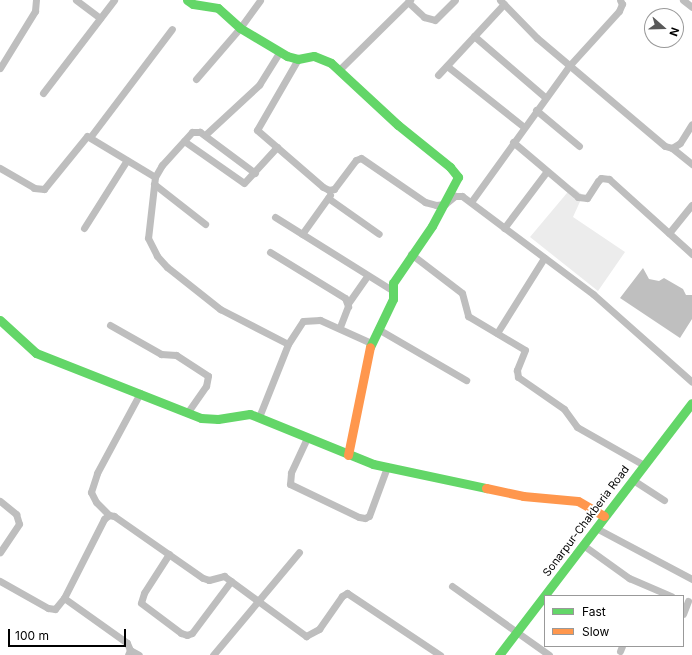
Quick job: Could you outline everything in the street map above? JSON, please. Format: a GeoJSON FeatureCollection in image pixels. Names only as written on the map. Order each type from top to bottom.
{"type":"FeatureCollection","features":[{"type":"Feature","properties":{"kind":"street"},"geometry":{"type":"LineString","coordinates":[[0,68],[35,11],[36,0]]}},
{"type":"Feature","properties":{"kind":"street"},"geometry":{"type":"LineString","coordinates":[[76,0],[100,18]]}},
{"type":"Feature","properties":{"kind":"street"},"geometry":{"type":"LineString","coordinates":[[43,93],[114,0]]}},
{"type":"Feature","properties":{"kind":"street"},"geometry":{"type":"LineString","coordinates":[[186,0],[200,6],[207,4],[218,8],[240,28],[280,52],[298,59],[314,56],[323,58],[339,70],[398,124],[455,172],[458,177],[457,183],[445,204],[393,283],[392,290],[394,299],[371,343],[348,455]]}},
{"type":"Feature","properties":{"kind":"street"},"geometry":{"type":"LineString","coordinates":[[196,79],[240,28],[260,0]]}},
{"type":"Feature","properties":{"kind":"street"},"geometry":{"type":"LineString","coordinates":[[339,70],[409,1],[424,17],[434,20],[455,0]]}},
{"type":"Feature","properties":{"kind":"street"},"geometry":{"type":"LineString","coordinates":[[683,0],[692,7]]}},
{"type":"Feature","properties":{"kind":"street"},"geometry":{"type":"LineString","coordinates":[[472,202],[545,97],[569,66],[619,11],[623,1]]}},
{"type":"Feature","properties":{"kind":"street"},"geometry":{"type":"LineString","coordinates":[[438,75],[474,36],[502,2],[569,66],[665,146],[672,148],[692,164]]}},
{"type":"Feature","properties":{"kind":"street"},"geometry":{"type":"LineString","coordinates":[[0,168],[34,188],[44,189],[82,140],[87,136],[91,136],[172,29]]}},
{"type":"Feature","properties":{"kind":"street"},"geometry":{"type":"LineString","coordinates":[[474,36],[545,97]]}},
{"type":"Feature","properties":{"kind":"street"},"geometry":{"type":"LineString","coordinates":[[205,135],[259,85],[280,52]]}},
{"type":"Feature","properties":{"kind":"street"},"geometry":{"type":"LineString","coordinates":[[298,59],[256,130],[323,186],[329,190],[334,189]]}},
{"type":"Feature","properties":{"kind":"street"},"geometry":{"type":"LineString","coordinates":[[447,66],[524,127]]}},
{"type":"Feature","properties":{"kind":"street"},"geometry":{"type":"LineString","coordinates":[[536,110],[579,146]]}},
{"type":"Feature","properties":{"kind":"street"},"geometry":{"type":"LineString","coordinates":[[672,148],[680,143],[692,124]]}},
{"type":"Feature","properties":{"kind":"street"},"geometry":{"type":"LineString","coordinates":[[255,173],[205,135],[196,131],[184,141],[162,165],[154,181],[148,238],[157,256],[220,309],[288,344]]}},
{"type":"Feature","properties":{"kind":"street"},"geometry":{"type":"LineString","coordinates":[[91,136],[128,160],[205,224]]}},
{"type":"Feature","properties":{"kind":"street"},"geometry":{"type":"LineString","coordinates":[[184,141],[240,182],[248,181],[277,147]]}},
{"type":"Feature","properties":{"kind":"street"},"geometry":{"type":"LineString","coordinates":[[513,142],[547,171],[584,199],[591,194],[602,178],[609,179],[692,254]]}},
{"type":"Feature","properties":{"kind":"street"},"geometry":{"type":"LineString","coordinates":[[302,234],[356,160],[361,158],[425,202],[436,206],[445,204],[455,196],[462,196],[593,294],[692,382]]}},
{"type":"Feature","properties":{"kind":"street"},"geometry":{"type":"LineString","coordinates":[[84,228],[128,160]]}},
{"type":"Feature","properties":{"kind":"street"},"geometry":{"type":"LineString","coordinates":[[504,228],[547,171]]}},
{"type":"Feature","properties":{"kind":"street"},"geometry":{"type":"LineString","coordinates":[[328,198],[379,234]]}},
{"type":"Feature","properties":{"kind":"street"},"geometry":{"type":"LineString","coordinates":[[669,233],[692,205]]}},
{"type":"Feature","properties":{"kind":"street"},"geometry":{"type":"LineString","coordinates":[[275,217],[367,276],[392,290]]}},
{"type":"Feature","properties":{"kind":"street"},"geometry":{"type":"LineString","coordinates":[[270,252],[349,302]]}},
{"type":"Feature","properties":{"kind":"street"},"geometry":{"type":"LineString","coordinates":[[411,254],[462,293],[468,316],[525,350],[517,370],[518,377],[564,408],[577,427],[644,465]]}},
{"type":"Feature","properties":{"kind":"street"},"geometry":{"type":"LineString","coordinates":[[497,333],[544,258]]}},
{"type":"Feature","properties":{"kind":"street"},"geometry":{"type":"LineString","coordinates":[[340,327],[349,302],[367,276]]}},
{"type":"Feature","properties":{"kind":"street"},"geometry":{"type":"LineString","coordinates":[[259,417],[288,344],[304,321],[311,319],[340,327],[371,343]]}},
{"type":"Feature","properties":{"kind":"street"},"geometry":{"type":"LineString","coordinates":[[0,320],[36,352],[210,420],[241,414],[259,417],[348,455],[387,467],[523,496],[578,501],[604,516]]}},
{"type":"Feature","properties":{"kind":"street"},"geometry":{"type":"LineString","coordinates":[[110,325],[161,354],[176,355],[208,376],[206,386],[188,412]]}},
{"type":"Feature","properties":{"kind":"street"},"geometry":{"type":"LineString","coordinates":[[378,329],[466,380]]}},
{"type":"Feature","properties":{"kind":"street"},"geometry":{"type":"LineString","coordinates":[[140,393],[97,473],[91,492],[96,502],[109,515],[114,516],[203,578],[209,580],[219,575],[231,581],[306,636],[319,629],[342,596],[347,593],[440,655]]}},
{"type":"Feature","properties":{"kind":"street","name":"Sonarpur-Chakberia Road"},"geometry":{"type":"LineString","coordinates":[[545,595],[692,402]]}},
{"type":"Feature","properties":{"kind":"street"},"geometry":{"type":"LineString","coordinates":[[306,438],[291,473],[290,484],[359,517],[365,518],[369,516],[387,467]]}},
{"type":"Feature","properties":{"kind":"street"},"geometry":{"type":"LineString","coordinates":[[633,480],[664,500]]}},
{"type":"Feature","properties":{"kind":"street"},"geometry":{"type":"LineString","coordinates":[[0,501],[16,514],[19,524],[0,552]]}},
{"type":"Feature","properties":{"kind":"street"},"geometry":{"type":"LineString","coordinates":[[0,581],[48,608],[54,608],[64,598],[104,519],[109,515]]}},
{"type":"Feature","properties":{"kind":"street"},"geometry":{"type":"LineString","coordinates":[[596,528],[692,579]]}},
{"type":"Feature","properties":{"kind":"street"},"geometry":{"type":"LineString","coordinates":[[583,545],[629,578],[669,595]]}},
{"type":"Feature","properties":{"kind":"street"},"geometry":{"type":"LineString","coordinates":[[213,655],[298,552]]}},
{"type":"Feature","properties":{"kind":"street"},"geometry":{"type":"LineString","coordinates":[[169,554],[144,593],[141,603],[187,636],[192,633],[231,581]]}},
{"type":"Feature","properties":{"kind":"street"},"geometry":{"type":"LineString","coordinates":[[452,586],[549,655]]}},
{"type":"Feature","properties":{"kind":"street","name":"Sonarpur-Chakberia Road"},"geometry":{"type":"LineString","coordinates":[[499,655],[544,596]]}},
{"type":"Feature","properties":{"kind":"street"},"geometry":{"type":"LineString","coordinates":[[64,598],[127,643],[129,652],[139,655]]}},
{"type":"Feature","properties":{"kind":"street"},"geometry":{"type":"LineString","coordinates":[[684,611],[688,601]]}},
{"type":"Feature","properties":{"kind":"shaded area"},"geometry":{"type":"Polygon","coordinates":[[[572,187],[583,195],[573,217],[625,252],[598,291],[530,237],[572,187]]]}},
{"type":"Feature","properties":{"kind":"shaded area"},"geometry":{"type":"Polygon","coordinates":[[[643,268],[649,279],[659,281],[664,278],[683,289],[686,295],[692,295],[692,319],[680,338],[620,298],[643,268]]]}},
{"type":"Feature","properties":{"kind":"traffic: fast"},"geometry":{"type":"LineString","coordinates":[[187,0],[193,4],[218,8],[240,28],[287,56],[298,59],[314,56],[331,63],[398,125],[450,167],[458,177],[432,226],[393,283],[393,299],[370,347]]}},
{"type":"Feature","properties":{"kind":"traffic: fast"},"geometry":{"type":"LineString","coordinates":[[0,320],[36,353],[201,418],[218,419],[250,414],[373,464],[486,488]]}},
{"type":"Feature","properties":{"kind":"traffic: fast"},"geometry":{"type":"LineString","coordinates":[[545,595],[692,403]]}},
{"type":"Feature","properties":{"kind":"traffic: fast"},"geometry":{"type":"LineString","coordinates":[[499,655],[544,596]]}},
{"type":"Feature","properties":{"kind":"traffic: slow"},"geometry":{"type":"LineString","coordinates":[[348,455],[370,347]]}},
{"type":"Feature","properties":{"kind":"traffic: slow"},"geometry":{"type":"LineString","coordinates":[[486,488],[523,496],[578,501],[604,516]]}}]}
